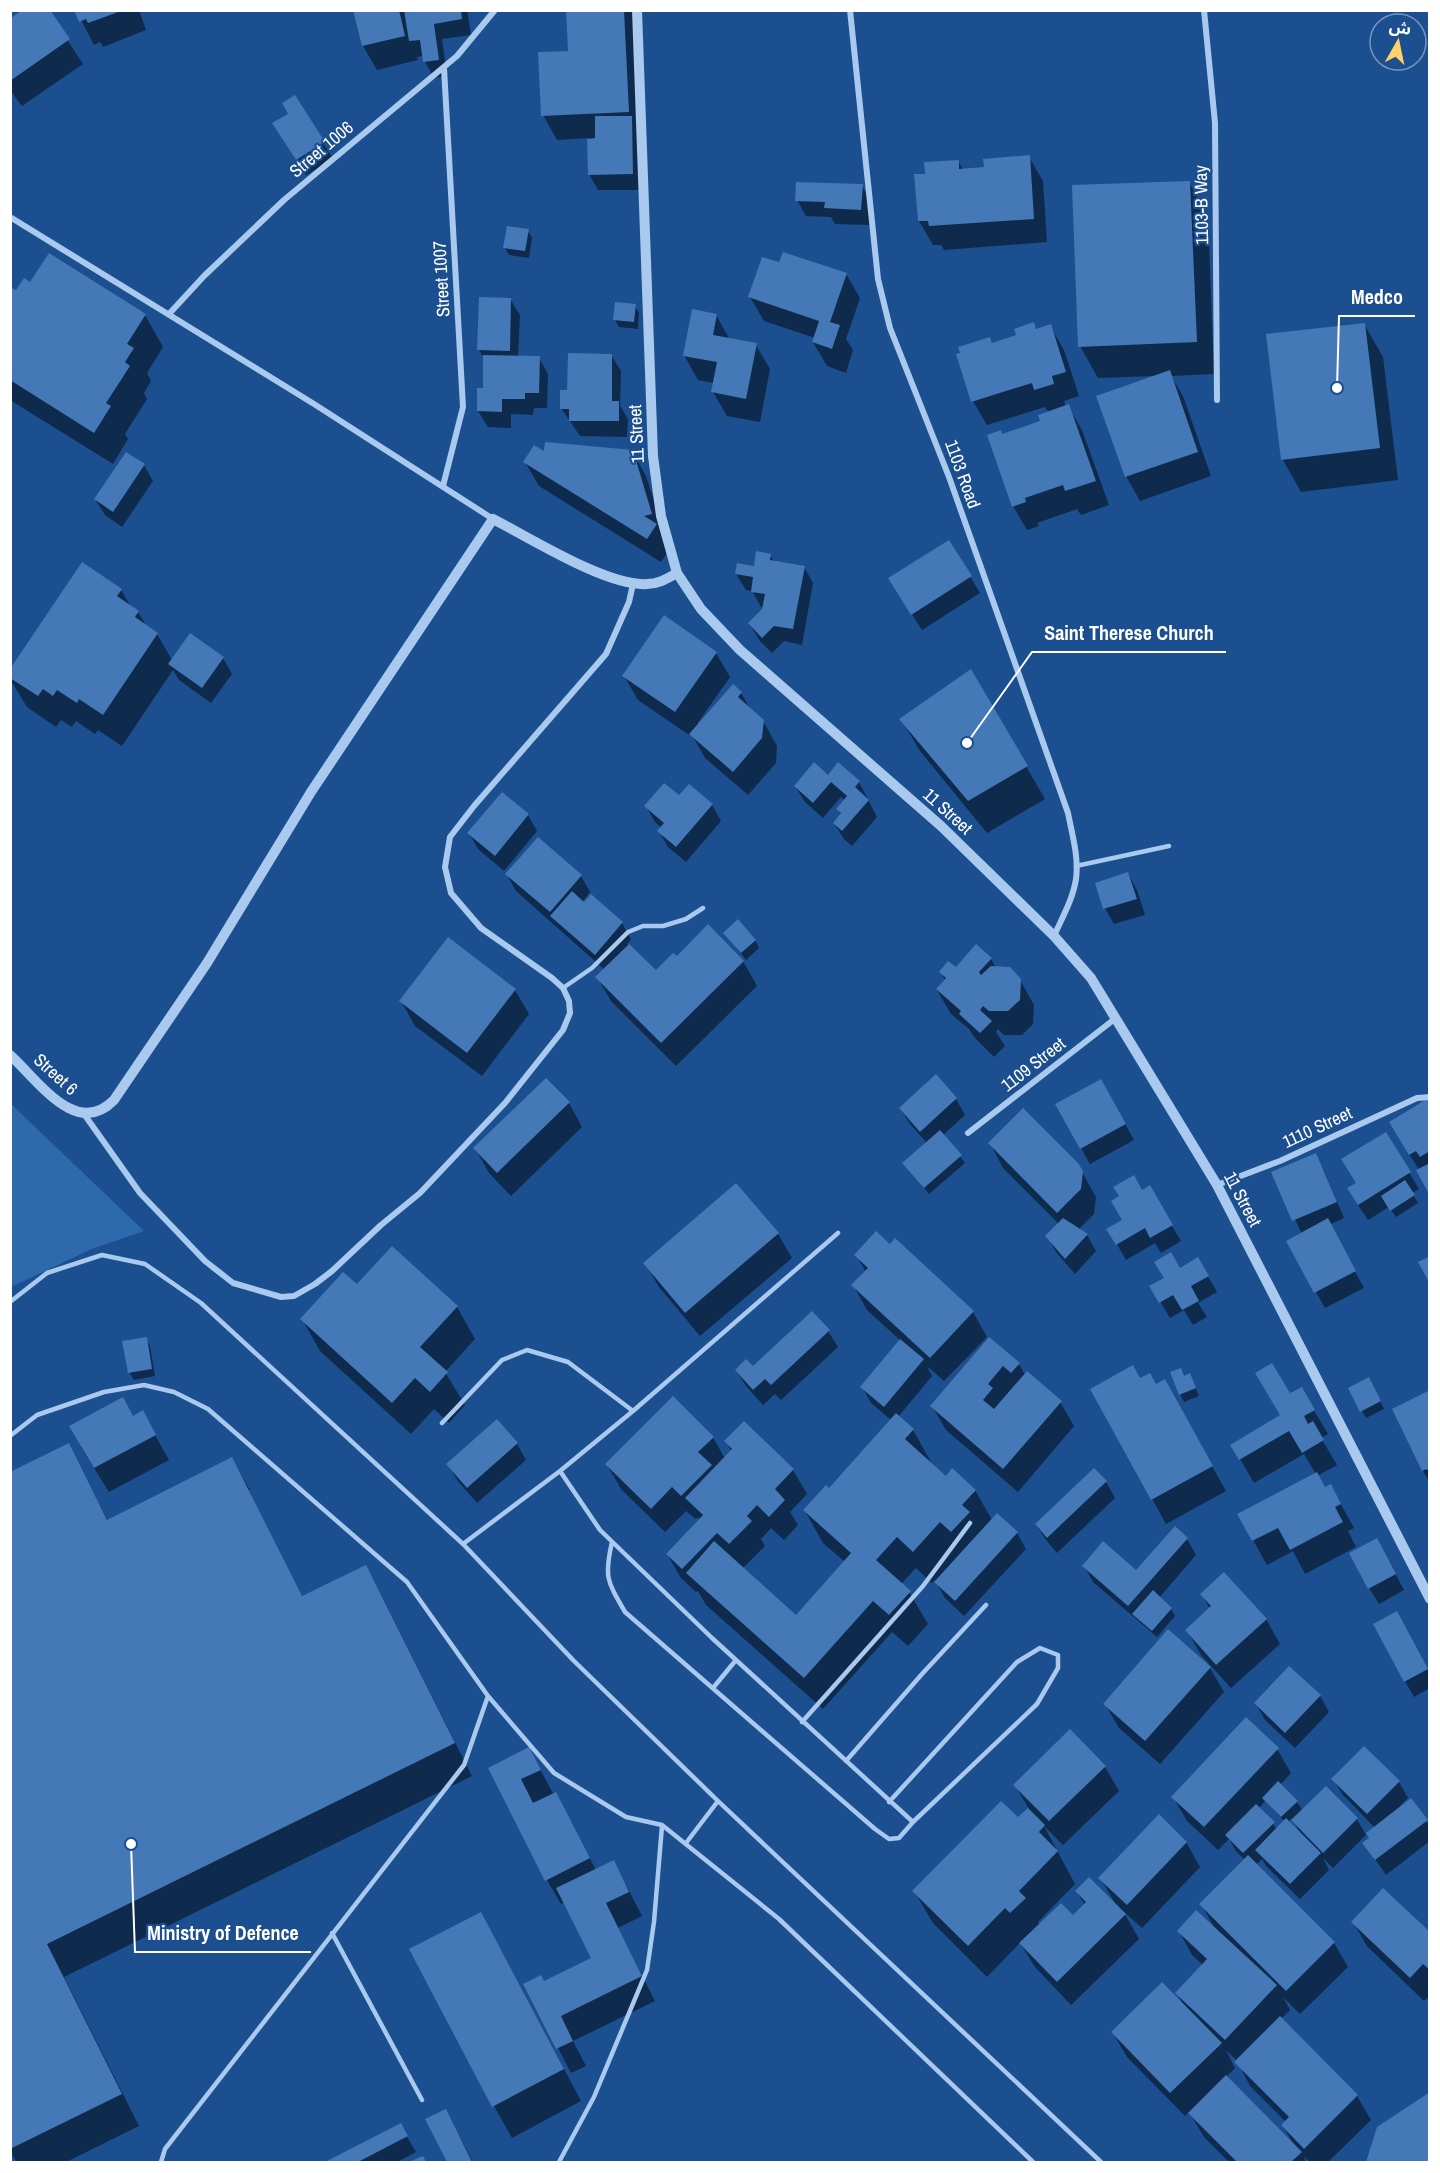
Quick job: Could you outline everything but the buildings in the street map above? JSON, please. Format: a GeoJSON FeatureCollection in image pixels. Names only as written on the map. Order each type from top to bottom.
{"type":"FeatureCollection","features":[{"type":"Feature","properties":{"kind":"street","name":"Street 1006"},"geometry":{"type":"LineString","coordinates":[[169,314],[204,276],[284,200],[458,56],[495,10]]}},
{"type":"Feature","properties":{"kind":"street","name":"11 Street"},"geometry":{"type":"LineString","coordinates":[[637,10],[653,456],[661,516],[678,573],[701,609],[740,650],[941,826],[1054,936],[1091,978],[1217,1185],[1430,1599]]}},
{"type":"Feature","properties":{"kind":"street","name":"1103 Road"},"geometry":{"type":"LineString","coordinates":[[850,10],[878,279],[890,328],[950,477],[1068,813],[1076,853],[1076,878],[1071,897],[1054,936]]}},
{"type":"Feature","properties":{"kind":"street","name":"1103-B Way"},"geometry":{"type":"LineString","coordinates":[[1204,10],[1215,123],[1217,400]]}},
{"type":"Feature","properties":{"kind":"street","name":"Street 1007"},"geometry":{"type":"LineString","coordinates":[[443,486],[463,407],[444,68]]}},
{"type":"Feature","properties":{"kind":"street"},"geometry":{"type":"LineString","coordinates":[[10,218],[169,314],[493,519],[609,577],[633,584],[657,583],[678,573]]}},
{"type":"Feature","properties":{"kind":"street","name":"Street 6"},"geometry":{"type":"LineString","coordinates":[[10,1055],[66,1108],[84,1114],[97,1113],[114,1100],[207,963],[311,792],[493,519]]}},
{"type":"Feature","properties":{"kind":"street"},"geometry":{"type":"LineString","coordinates":[[84,1114],[140,1193],[205,1261],[234,1282],[288,1298],[315,1284],[332,1271],[381,1225],[420,1193],[505,1103],[563,1030],[570,1013],[569,1001],[563,988],[481,928],[451,893],[445,867],[450,837],[474,806],[606,654],[626,611],[633,584]]}},
{"type":"Feature","properties":{"kind":"street","name":"1109 Street"},"geometry":{"type":"LineString","coordinates":[[968,1133],[1116,1018]]}},
{"type":"Feature","properties":{"kind":"street","name":"1110 Street"},"geometry":{"type":"LineString","coordinates":[[1217,1185],[1280,1161],[1417,1098],[1430,1097]]}},
{"type":"Feature","properties":{"kind":"lane"},"geometry":{"type":"LineString","coordinates":[[1076,866],[1169,846]]}},
{"type":"Feature","properties":{"kind":"lane"},"geometry":{"type":"LineString","coordinates":[[563,988],[592,968],[628,932],[643,926],[663,926],[686,919],[703,908]]}},
{"type":"Feature","properties":{"kind":"lane"},"geometry":{"type":"LineString","coordinates":[[463,1544],[560,1472],[633,1412],[838,1233]]}},
{"type":"Feature","properties":{"kind":"lane"},"geometry":{"type":"LineString","coordinates":[[10,1302],[47,1273],[102,1255],[145,1264],[201,1303],[463,1544],[574,1660],[718,1802],[1101,2163]]}},
{"type":"Feature","properties":{"kind":"lane"},"geometry":{"type":"LineString","coordinates":[[442,1423],[502,1360],[527,1350],[568,1362],[633,1412]]}},
{"type":"Feature","properties":{"kind":"lane"},"geometry":{"type":"LineString","coordinates":[[10,1436],[36,1414],[104,1392],[144,1385],[174,1392],[208,1409],[407,1582],[488,1696],[554,1773],[626,1817],[662,1825],[686,1843],[779,1919],[1033,2163]]}},
{"type":"Feature","properties":{"kind":"lane"},"geometry":{"type":"LineString","coordinates":[[560,1472],[600,1530],[612,1542],[802,1722],[913,1822]]}},
{"type":"Feature","properties":{"kind":"lane"},"geometry":{"type":"LineString","coordinates":[[802,1722],[923,1586],[970,1523]]}},
{"type":"Feature","properties":{"kind":"lane"},"geometry":{"type":"LineString","coordinates":[[612,1542],[606,1566],[610,1586],[625,1612],[889,1839],[899,1838],[1037,1704],[1058,1668],[1058,1655],[1040,1648],[1017,1662],[889,1802]]}},
{"type":"Feature","properties":{"kind":"lane"},"geometry":{"type":"LineString","coordinates":[[846,1761],[921,1674],[986,1605]]}},
{"type":"Feature","properties":{"kind":"lane"},"geometry":{"type":"LineString","coordinates":[[713,1689],[736,1660]]}},
{"type":"Feature","properties":{"kind":"lane"},"geometry":{"type":"LineString","coordinates":[[161,2163],[165,2149],[464,1765],[488,1696]]}},
{"type":"Feature","properties":{"kind":"lane"},"geometry":{"type":"LineString","coordinates":[[686,1843],[718,1802]]}},
{"type":"Feature","properties":{"kind":"lane"},"geometry":{"type":"LineString","coordinates":[[559,2163],[594,2097],[648,1970],[662,1825]]}},
{"type":"Feature","properties":{"kind":"lane"},"geometry":{"type":"LineString","coordinates":[[332,1934],[422,2100]]}},
{"type":"Feature","properties":{"kind":"shaded area"},"geometry":{"type":"Polygon","coordinates":[[[10,1104],[144,1231],[92,1249],[11,1287],[10,1104]]]}},
{"type":"Feature","properties":{"kind":"place","name":"Medco"},"geometry":{"type":"Point","coordinates":[1337,388]}},
{"type":"Feature","properties":{"kind":"place","name":"Saint Therese Church"},"geometry":{"type":"Point","coordinates":[967,743]}},
{"type":"Feature","properties":{"kind":"place","name":"Ministry of Defence"},"geometry":{"type":"Point","coordinates":[131,1844]}}]}
